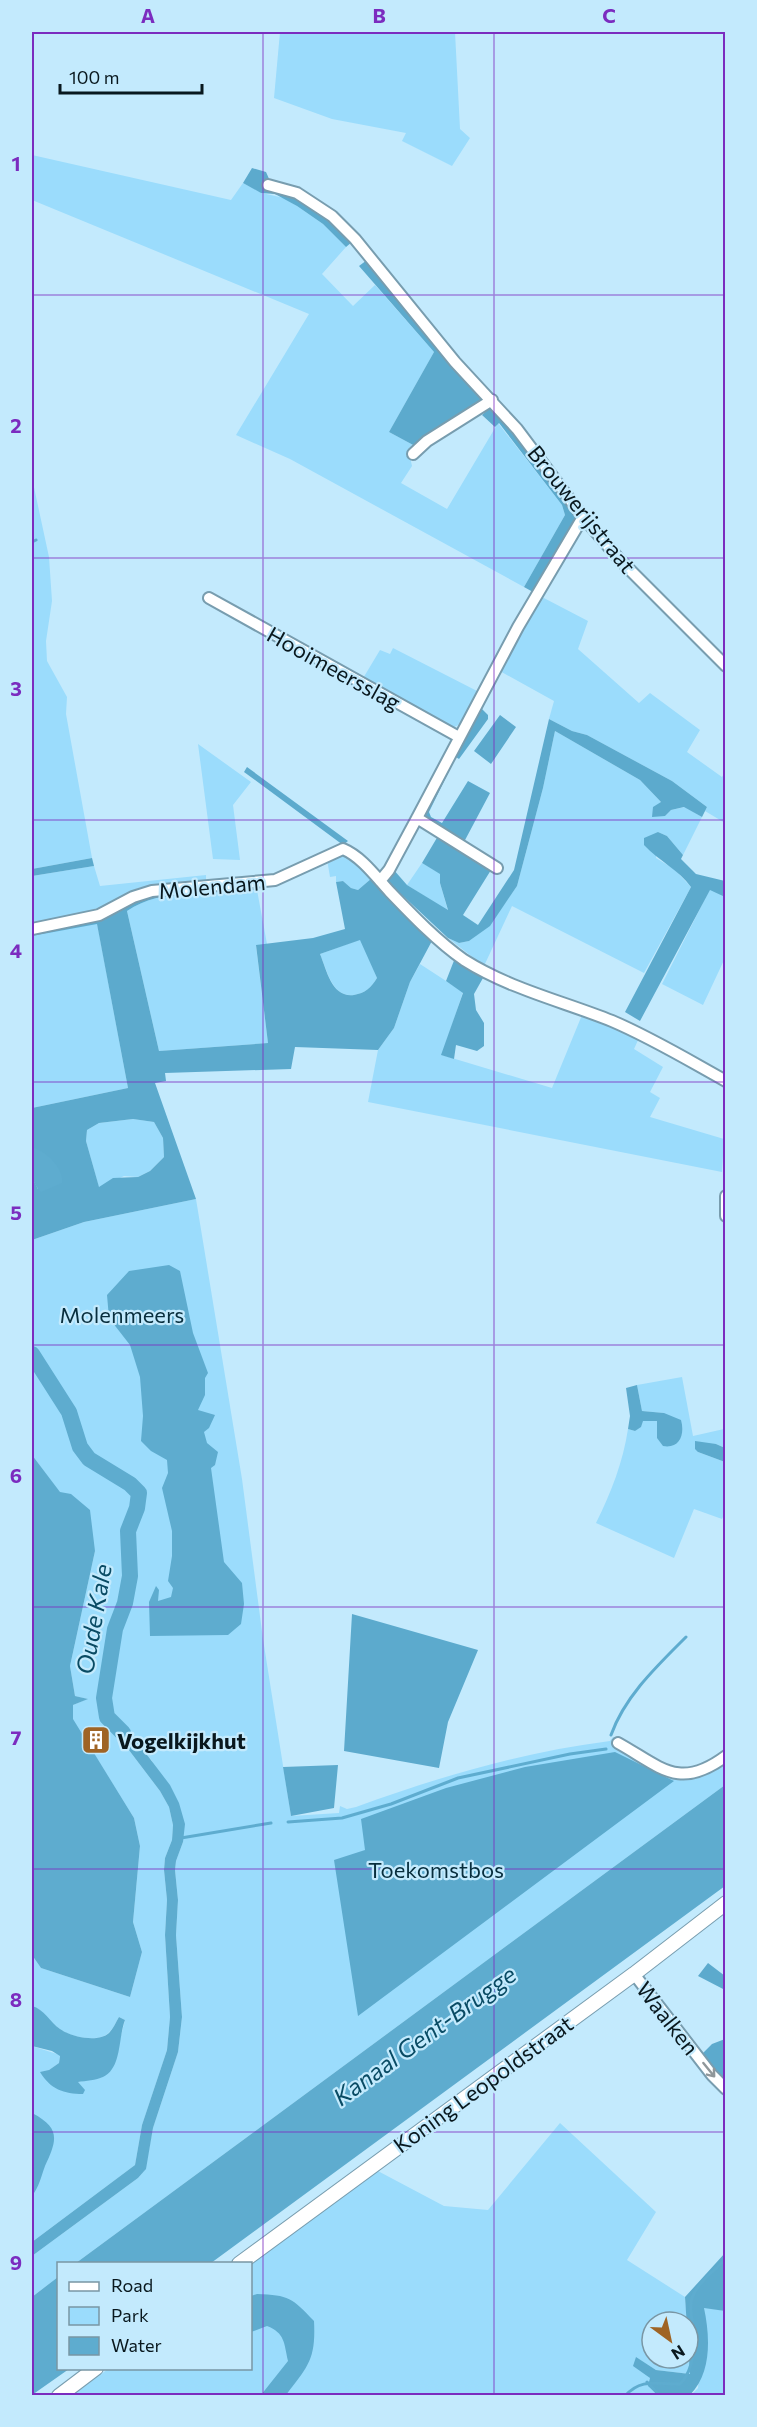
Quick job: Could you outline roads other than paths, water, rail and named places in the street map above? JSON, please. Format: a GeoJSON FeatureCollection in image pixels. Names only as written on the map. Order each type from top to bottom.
{"type":"FeatureCollection","features":[{"type":"Feature","properties":{"kind":"street","name":"Brouwerijstraat"},"geometry":{"type":"LineString","coordinates":[[268,185],[297,193],[332,216],[355,239],[455,362],[492,400],[557,480],[583,517],[619,559],[726,666]]}},
{"type":"Feature","properties":{"kind":"street"},"geometry":{"type":"LineString","coordinates":[[413,454],[427,441],[492,400]]}},
{"type":"Feature","properties":{"kind":"street"},"geometry":{"type":"LineString","coordinates":[[583,517],[518,627],[389,870],[380,881],[438,939],[487,974],[651,1039],[726,1082]]}},
{"type":"Feature","properties":{"kind":"street","name":"Hooimeersslag"},"geometry":{"type":"LineString","coordinates":[[208,598],[459,737]]}},
{"type":"Feature","properties":{"kind":"street"},"geometry":{"type":"LineString","coordinates":[[417,818],[496,868]]}},
{"type":"Feature","properties":{"kind":"street","name":"Molendam"},"geometry":{"type":"LineString","coordinates":[[32,929],[99,915],[133,897],[152,891],[275,880],[343,849],[354,855],[380,881]]}},
{"type":"Feature","properties":{"kind":"street"},"geometry":{"type":"LineString","coordinates":[[726,1196],[726,1216]]}},
{"type":"Feature","properties":{"kind":"street"},"geometry":{"type":"LineString","coordinates":[[618,1743],[669,1772],[680,1775],[702,1771],[726,1756]]}},
{"type":"Feature","properties":{"kind":"street","name":"Koning Leopoldstraat"},"geometry":{"type":"LineString","coordinates":[[242,2262],[634,1974],[726,1903]]}},
{"type":"Feature","properties":{"kind":"street","name":"Waalken"},"geometry":{"type":"LineString","coordinates":[[634,1974],[712,2075],[726,2089]]}},
{"type":"Feature","properties":{"kind":"street"},"geometry":{"type":"LineString","coordinates":[[59,2396],[93,2370]]}},
{"type":"Feature","properties":{"kind":"water"},"geometry":{"type":"Polygon","coordinates":[[[34,1148],[44,1153],[58,1167],[62,1183],[41,1192],[37,1187],[31,1161],[34,1148]]]}},
{"type":"Feature","properties":{"kind":"water","name":"Molenmeers"},"geometry":{"type":"Polygon","coordinates":[[[169,1265],[180,1271],[193,1333],[208,1373],[205,1378],[205,1395],[198,1410],[215,1415],[209,1428],[204,1432],[207,1443],[218,1452],[215,1465],[211,1468],[224,1562],[242,1583],[244,1604],[241,1624],[228,1635],[150,1636],[149,1602],[156,1586],[159,1590],[158,1601],[171,1597],[173,1588],[168,1581],[172,1556],[172,1531],[162,1488],[168,1473],[167,1460],[151,1451],[141,1441],[143,1416],[140,1377],[130,1345],[109,1318],[107,1295],[129,1271],[169,1265]]]}},
{"type":"Feature","properties":{"kind":"water"},"geometry":{"type":"Polygon","coordinates":[[[32,1455],[60,1492],[71,1494],[90,1510],[95,1551],[70,1666],[75,1696],[88,1699],[73,1705],[73,1719],[134,1818],[140,1846],[133,1922],[142,1952],[130,1997],[41,1968],[32,1955],[32,1455]]]}},
{"type":"Feature","properties":{"kind":"water"},"geometry":{"type":"Polygon","coordinates":[[[107,1717],[125,1726],[170,1785],[179,1803],[185,1824],[183,1842],[175,1870],[178,1900],[176,1935],[182,2017],[178,2052],[153,2128],[146,2169],[138,2178],[32,2256],[32,2242],[135,2165],[142,2125],[167,2050],[170,2017],[164,1870],[165,1858],[172,1840],[173,1825],[169,1807],[160,1791],[116,1733],[107,1717]]]}},
{"type":"Feature","properties":{"kind":"water","name":"Kanaal Gent-Brugge"},"geometry":{"type":"Polygon","coordinates":[[[725,1785],[725,1886],[212,2262],[77,2262],[725,1785]]]}},
{"type":"Feature","properties":{"kind":"water"},"geometry":{"type":"Polygon","coordinates":[[[32,2006],[40,2010],[60,2029],[84,2038],[104,2036],[119,2017],[125,2020],[116,2060],[109,2073],[100,2078],[78,2082],[85,2090],[83,2094],[64,2092],[48,2083],[40,2072],[49,2070],[59,2063],[60,2056],[52,2051],[32,2046],[32,2006]]]}},
{"type":"Feature","properties":{"kind":"water"},"geometry":{"type":"Polygon","coordinates":[[[32,2113],[48,2124],[54,2135],[54,2142],[32,2196],[32,2113]]]}},
{"type":"Feature","properties":{"kind":"water"},"geometry":{"type":"Polygon","coordinates":[[[57,2278],[57,2370],[68,2370],[32,2395],[32,2297],[57,2278]]]}},
{"type":"Feature","properties":{"kind":"water"},"geometry":{"type":"Polygon","coordinates":[[[276,2295],[289,2299],[314,2321],[314,2345],[309,2362],[286,2395],[261,2395],[288,2361],[283,2339],[277,2332],[267,2326],[252,2332],[252,2296],[276,2295]]]}},
{"type":"Feature","properties":{"kind":"waterway"},"geometry":{"type":"LineString","coordinates":[[32,542],[36,540]]}},
{"type":"Feature","properties":{"kind":"waterway","name":"Oude Kale"},"geometry":{"type":"LineString","coordinates":[[32,1354],[69,1412],[80,1447],[89,1459],[130,1484],[139,1493],[137,1508],[128,1531],[130,1576],[125,1603],[115,1629],[104,1698],[107,1717],[123,1733]]}},
{"type":"Feature","properties":{"kind":"waterway"},"geometry":{"type":"LineString","coordinates":[[611,1735],[633,1694],[686,1637]]}},
{"type":"Feature","properties":{"kind":"waterway"},"geometry":{"type":"LineString","coordinates":[[288,1822],[342,1818],[391,1804],[458,1778],[570,1754],[606,1749]]}},
{"type":"Feature","properties":{"kind":"waterway"},"geometry":{"type":"LineString","coordinates":[[181,1838],[271,1823]]}},
{"type":"Feature","properties":{"kind":"waterway"},"geometry":{"type":"LineString","coordinates":[[625,2396],[631,2390],[644,2384],[680,2384],[684,2379],[690,2368],[694,2348],[691,2307],[694,2292],[726,2259]]}},
{"type":"Feature","properties":{"kind":"waterway"},"geometry":{"type":"LineString","coordinates":[[647,2382],[660,2396]]}},
{"type":"Feature","properties":{"kind":"place","name":"Vogelkijkhut"},"geometry":{"type":"Point","coordinates":[96,1740]}},
{"type":"Feature","properties":{"kind":"park label","name":"Toekomstbos"},"geometry":{"type":"Point","coordinates":[436,1869]}}]}
